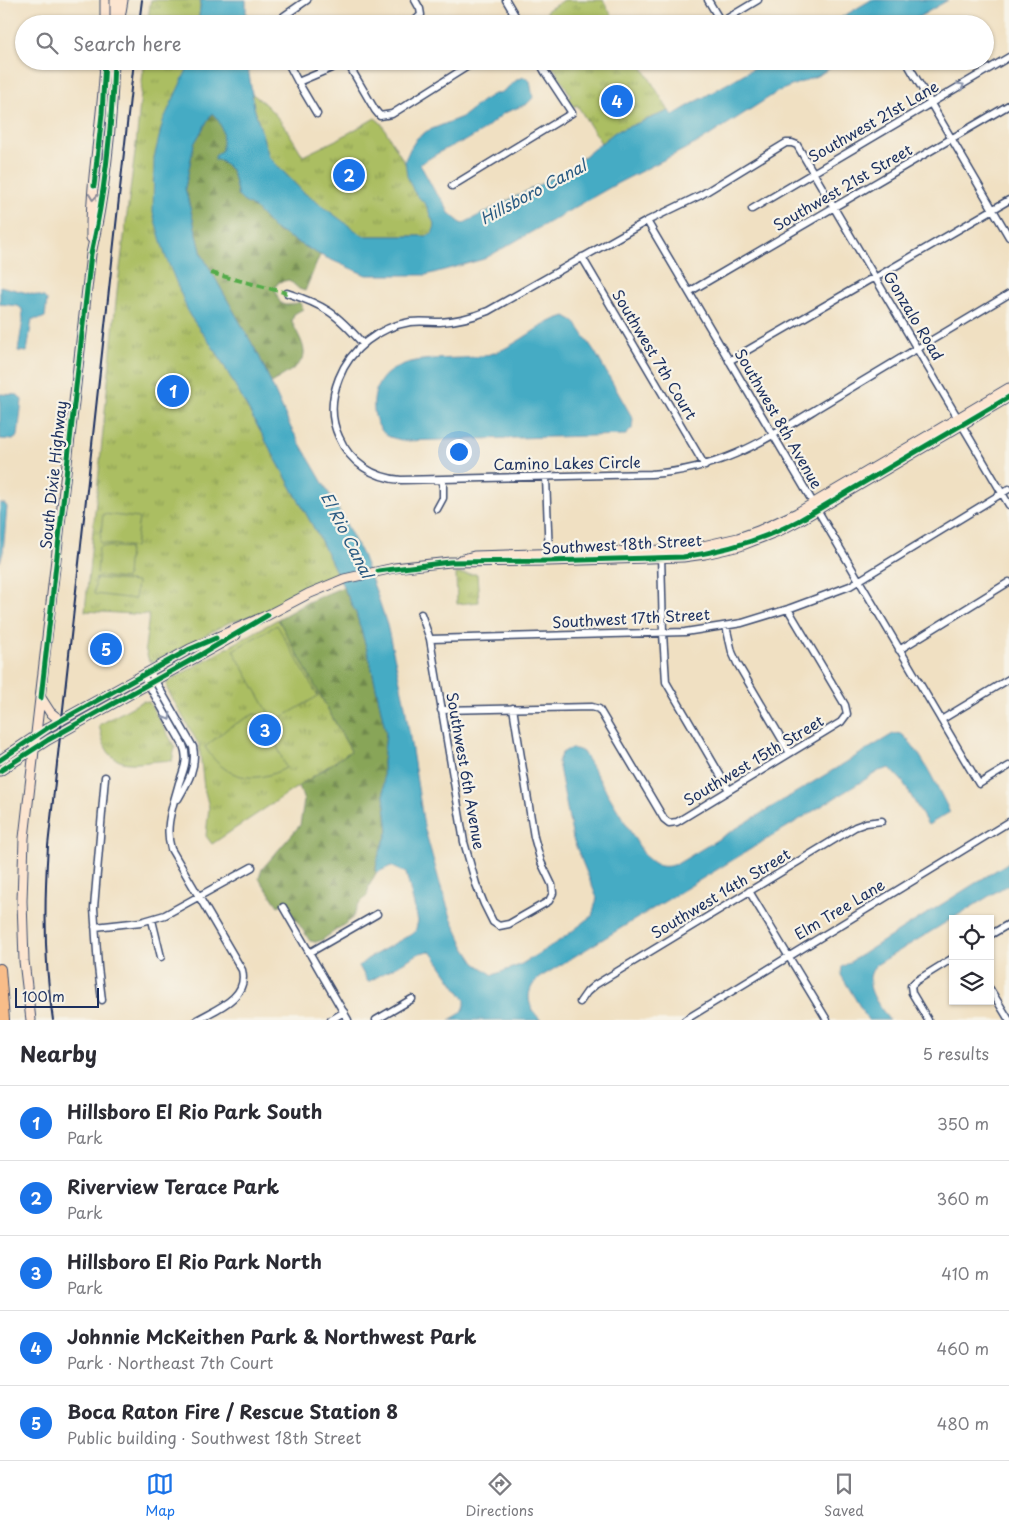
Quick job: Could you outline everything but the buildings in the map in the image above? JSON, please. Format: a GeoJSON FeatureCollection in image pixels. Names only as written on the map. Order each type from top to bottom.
{"type":"FeatureCollection","features":[{"type":"Feature","properties":{"kind":"main road"},"geometry":{"type":"LineString","coordinates":[[105,0],[105,15]]}},
{"type":"Feature","properties":{"kind":"main road"},"geometry":{"type":"LineString","coordinates":[[115,0],[115,15]]}},
{"type":"Feature","properties":{"kind":"main road"},"geometry":{"type":"LineString","coordinates":[[120,15],[123,0]]}},
{"type":"Feature","properties":{"kind":"main road","name":"South Dixie Highway"},"geometry":{"type":"LineString","coordinates":[[31,1020],[24,961],[22,902],[24,838],[36,747],[91,254],[91,219],[104,70]]}},
{"type":"Feature","properties":{"kind":"main road","name":"South Dixie Highway"},"geometry":{"type":"LineString","coordinates":[[91,254],[99,220],[113,70]]}},
{"type":"Feature","properties":{"kind":"main road","name":"Southwest 18th Street"},"geometry":{"type":"LineString","coordinates":[[0,760],[61,721],[249,627],[268,615],[327,585],[378,570],[450,562],[549,557],[704,554],[740,546],[781,530],[815,507],[960,421],[1009,388]]}},
{"type":"Feature","properties":{"kind":"main road","name":"Southwest 18th Street"},"geometry":{"type":"LineString","coordinates":[[960,421],[1009,397]]}},
{"type":"Feature","properties":{"kind":"main road","name":"Southwest 18th Street"},"geometry":{"type":"LineString","coordinates":[[0,771],[149,677]]}},
{"type":"Feature","properties":{"kind":"main road"},"geometry":{"type":"LineString","coordinates":[[41,698],[50,712],[61,721]]}},
{"type":"Feature","properties":{"kind":"main road"},"geometry":{"type":"LineString","coordinates":[[0,969],[3,1015]]}},
{"type":"Feature","properties":{"kind":"street"},"geometry":{"type":"LineString","coordinates":[[285,15],[307,0]]}},
{"type":"Feature","properties":{"kind":"street"},"geometry":{"type":"LineString","coordinates":[[415,0],[421,15]]}},
{"type":"Feature","properties":{"kind":"street"},"geometry":{"type":"LineString","coordinates":[[506,0],[515,15]]}},
{"type":"Feature","properties":{"kind":"street"},"geometry":{"type":"LineString","coordinates":[[708,0],[715,15]]}},
{"type":"Feature","properties":{"kind":"street"},"geometry":{"type":"LineString","coordinates":[[733,15],[758,0]]}},
{"type":"Feature","properties":{"kind":"street","name":"Southwest 21st Lane"},"geometry":{"type":"LineString","coordinates":[[994,66],[1009,57]]}},
{"type":"Feature","properties":{"kind":"street"},"geometry":{"type":"LineString","coordinates":[[292,70],[317,114]]}},
{"type":"Feature","properties":{"kind":"street"},"geometry":{"type":"LineString","coordinates":[[298,82],[328,70]]}},
{"type":"Feature","properties":{"kind":"street"},"geometry":{"type":"LineString","coordinates":[[352,70],[374,110],[380,116],[392,114],[462,70]]}},
{"type":"Feature","properties":{"kind":"street"},"geometry":{"type":"LineString","coordinates":[[452,186],[572,113],[543,70]]}},
{"type":"Feature","properties":{"kind":"street"},"geometry":{"type":"LineString","coordinates":[[911,70],[1009,237]]}},
{"type":"Feature","properties":{"kind":"street","name":"Southwest 21st Lane"},"geometry":{"type":"LineString","coordinates":[[752,209],[987,70]]}},
{"type":"Feature","properties":{"kind":"street","name":"Southwest 21st Street"},"geometry":{"type":"LineString","coordinates":[[689,292],[1009,105]]}},
{"type":"Feature","properties":{"kind":"street","name":"Camino Lakes Circle"},"geometry":{"type":"LineString","coordinates":[[792,143],[786,143],[701,195],[582,256],[488,311],[452,321],[422,321],[400,324],[380,332],[363,344],[345,365],[334,391],[332,415],[342,444],[357,462],[367,470],[382,476],[401,480],[651,474],[705,466],[744,452],[773,436],[1009,294]]}},
{"type":"Feature","properties":{"kind":"street","name":"Gonzalo Road"},"geometry":{"type":"LineString","coordinates":[[792,143],[797,145],[1009,505]]}},
{"type":"Feature","properties":{"kind":"street"},"geometry":{"type":"LineString","coordinates":[[730,361],[1009,200]]}},
{"type":"Feature","properties":{"kind":"street","name":"Southwest 8th Avenue"},"geometry":{"type":"LineString","coordinates":[[647,221],[979,784],[1009,766]]}},
{"type":"Feature","properties":{"kind":"street","name":"Southwest 7th Court"},"geometry":{"type":"LineString","coordinates":[[582,256],[705,466]]}},
{"type":"Feature","properties":{"kind":"street"},"geometry":{"type":"LineString","coordinates":[[287,293],[326,308],[342,321],[363,344]]}},
{"type":"Feature","properties":{"kind":"street"},"geometry":{"type":"LineString","coordinates":[[546,477],[549,557]]}},
{"type":"Feature","properties":{"kind":"street"},"geometry":{"type":"LineString","coordinates":[[437,509],[444,498],[443,479]]}},
{"type":"Feature","properties":{"kind":"street","name":"Southwest 17th Street"},"geometry":{"type":"LineString","coordinates":[[430,639],[663,632],[726,626],[764,617],[859,580],[1009,489]]}},
{"type":"Feature","properties":{"kind":"street"},"geometry":{"type":"LineString","coordinates":[[661,554],[666,682],[730,790]]}},
{"type":"Feature","properties":{"kind":"street"},"geometry":{"type":"LineString","coordinates":[[899,650],[1009,582]]}},
{"type":"Feature","properties":{"kind":"street","name":"Southwest 15th Street"},"geometry":{"type":"LineString","coordinates":[[513,708],[592,707],[599,709],[664,819],[669,823],[677,822],[841,722],[847,714],[845,705],[788,609]]}},
{"type":"Feature","properties":{"kind":"street","name":"Southwest 6th Avenue"},"geometry":{"type":"LineString","coordinates":[[421,614],[430,639],[460,821],[469,863],[487,910],[493,922],[499,926],[509,924],[549,900],[553,893],[552,885],[541,862],[534,836],[513,708]]}},
{"type":"Feature","properties":{"kind":"street"},"geometry":{"type":"LineString","coordinates":[[726,626],[732,652],[790,753]]}},
{"type":"Feature","properties":{"kind":"street"},"geometry":{"type":"LineString","coordinates":[[149,677],[184,745],[186,765],[183,783]]}},
{"type":"Feature","properties":{"kind":"street"},"geometry":{"type":"LineString","coordinates":[[149,677],[193,747],[195,755],[194,768],[183,783],[168,820],[168,837],[171,849],[242,970],[243,984],[240,992],[232,1000],[197,1020]]}},
{"type":"Feature","properties":{"kind":"street"},"geometry":{"type":"LineString","coordinates":[[941,720],[1009,679]]}},
{"type":"Feature","properties":{"kind":"street"},"geometry":{"type":"LineString","coordinates":[[441,710],[513,708]]}},
{"type":"Feature","properties":{"kind":"street"},"geometry":{"type":"LineString","coordinates":[[186,765],[194,768]]}},
{"type":"Feature","properties":{"kind":"street"},"geometry":{"type":"LineString","coordinates":[[102,1000],[95,928],[94,894],[105,777]]}},
{"type":"Feature","properties":{"kind":"street","name":"Southwest 14th Street"},"geometry":{"type":"LineString","coordinates":[[580,1002],[595,985],[855,827],[866,823],[882,821]]}},
{"type":"Feature","properties":{"kind":"street","name":"Elm Tree Lane"},"geometry":{"type":"LineString","coordinates":[[684,1020],[1009,822]]}},
{"type":"Feature","properties":{"kind":"street"},"geometry":{"type":"LineString","coordinates":[[95,928],[152,920],[175,910],[252,867]]}},
{"type":"Feature","properties":{"kind":"street"},"geometry":{"type":"LineString","coordinates":[[749,891],[826,1018],[817,1020]]}},
{"type":"Feature","properties":{"kind":"street"},"geometry":{"type":"LineString","coordinates":[[283,907],[348,1020]]}},
{"type":"Feature","properties":{"kind":"street"},"geometry":{"type":"LineString","coordinates":[[309,953],[377,914]]}},
{"type":"Feature","properties":{"kind":"street"},"geometry":{"type":"LineString","coordinates":[[152,920],[161,957]]}},
{"type":"Feature","properties":{"kind":"street"},"geometry":{"type":"LineString","coordinates":[[994,933],[1009,924]]}},
{"type":"Feature","properties":{"kind":"street"},"geometry":{"type":"LineString","coordinates":[[928,1020],[912,993],[911,986],[916,980],[950,960]]}},
{"type":"Feature","properties":{"kind":"street"},"geometry":{"type":"LineString","coordinates":[[994,996],[1009,1020]]}},
{"type":"Feature","properties":{"kind":"street"},"geometry":{"type":"LineString","coordinates":[[376,1020],[412,999]]}},
{"type":"Feature","properties":{"kind":"street"},"geometry":{"type":"LineString","coordinates":[[331,1020],[344,1012]]}},
{"type":"Feature","properties":{"kind":"green space"},"geometry":{"type":"Polygon","coordinates":[[[151,0],[201,0],[199,15],[148,15],[151,0]]]}},
{"type":"Feature","properties":{"kind":"green space"},"geometry":{"type":"Polygon","coordinates":[[[564,0],[603,0],[612,15],[548,15],[546,11],[564,0]]]}},
{"type":"Feature","properties":{"kind":"green space"},"geometry":{"type":"Polygon","coordinates":[[[143,70],[187,70],[181,85],[190,316],[217,353],[320,539],[338,576],[264,612],[228,623],[155,662],[149,661],[145,648],[149,615],[85,611],[117,291],[136,145],[143,70]]]}},
{"type":"Feature","properties":{"kind":"green space"},"geometry":{"type":"Polygon","coordinates":[[[555,70],[644,70],[669,111],[615,132],[601,143],[577,105],[574,107],[568,98],[571,96],[555,70]]]}},
{"type":"Feature","properties":{"kind":"green space"},"geometry":{"type":"Polygon","coordinates":[[[251,93],[268,106],[287,130],[303,156],[375,118],[381,123],[445,231],[427,236],[362,236],[303,192],[269,157],[251,93]]]}},
{"type":"Feature","properties":{"kind":"green space"},"geometry":{"type":"Polygon","coordinates":[[[212,113],[219,121],[223,134],[222,150],[215,156],[232,171],[238,196],[255,208],[273,228],[320,255],[305,291],[299,289],[289,280],[279,282],[275,287],[282,304],[289,305],[300,302],[303,309],[294,314],[292,321],[302,343],[304,356],[297,365],[271,383],[259,356],[202,255],[185,188],[194,144],[212,113]]]}},
{"type":"Feature","properties":{"kind":"green space"},"geometry":{"type":"Polygon","coordinates":[[[103,514],[139,518],[135,547],[100,543],[103,514]]]}},
{"type":"Feature","properties":{"kind":"green space"},"geometry":{"type":"Polygon","coordinates":[[[99,547],[113,547],[114,549],[116,547],[129,548],[127,577],[125,579],[99,576],[97,574],[99,547]]]}},
{"type":"Feature","properties":{"kind":"green space"},"geometry":{"type":"Polygon","coordinates":[[[456,574],[477,574],[479,602],[457,604],[456,574]]]}},
{"type":"Feature","properties":{"kind":"green space"},"geometry":{"type":"Polygon","coordinates":[[[96,578],[137,582],[135,599],[94,594],[96,578]]]}},
{"type":"Feature","properties":{"kind":"green space"},"geometry":{"type":"Polygon","coordinates":[[[343,587],[356,613],[370,660],[386,733],[383,762],[388,831],[377,860],[376,873],[369,886],[367,896],[358,905],[352,919],[322,940],[316,942],[310,941],[285,903],[278,906],[259,878],[262,869],[300,825],[304,801],[299,786],[351,751],[278,619],[308,602],[343,587]]]}},
{"type":"Feature","properties":{"kind":"green space"},"geometry":{"type":"Polygon","coordinates":[[[278,619],[351,751],[212,844],[206,836],[209,807],[204,788],[199,745],[167,689],[167,682],[278,619]]]}},
{"type":"Feature","properties":{"kind":"green space"},"geometry":{"type":"Polygon","coordinates":[[[277,625],[318,696],[274,722],[233,650],[277,625]]]}},
{"type":"Feature","properties":{"kind":"green space"},"geometry":{"type":"Polygon","coordinates":[[[143,701],[149,702],[175,747],[172,761],[127,763],[119,761],[112,756],[105,745],[99,725],[143,701]]]}},
{"type":"Feature","properties":{"kind":"green space"},"geometry":{"type":"Polygon","coordinates":[[[254,714],[260,715],[275,741],[286,768],[262,776],[241,776],[221,766],[205,747],[228,728],[254,714]]]}},
{"type":"Feature","properties":{"kind":"water"},"geometry":{"type":"Polygon","coordinates":[[[201,0],[246,0],[246,15],[199,15],[201,0]]]}},
{"type":"Feature","properties":{"kind":"water"},"geometry":{"type":"Polygon","coordinates":[[[871,0],[948,0],[922,15],[845,15],[871,0]]]}},
{"type":"Feature","properties":{"kind":"water"},"geometry":{"type":"Polygon","coordinates":[[[187,70],[248,70],[254,107],[269,157],[303,192],[363,236],[426,236],[432,234],[435,226],[426,205],[414,192],[407,176],[405,160],[410,149],[417,138],[427,131],[462,117],[482,101],[502,92],[518,79],[524,77],[530,81],[533,98],[527,104],[504,113],[481,132],[445,149],[420,164],[449,213],[462,224],[566,171],[615,132],[669,111],[673,115],[750,70],[827,70],[779,91],[701,141],[618,183],[484,259],[426,275],[366,275],[320,255],[273,228],[255,208],[238,196],[232,171],[221,160],[215,160],[215,156],[222,150],[222,135],[219,121],[212,113],[194,144],[185,188],[202,255],[259,356],[291,428],[341,514],[362,555],[376,591],[387,625],[404,700],[424,826],[451,917],[464,946],[475,963],[493,975],[520,965],[562,939],[592,916],[597,898],[573,839],[558,762],[561,754],[569,749],[577,749],[583,752],[645,856],[656,864],[663,866],[677,864],[893,734],[903,735],[917,751],[950,812],[928,825],[903,782],[890,768],[879,771],[539,978],[531,988],[529,999],[533,1010],[541,1020],[449,1020],[463,1010],[465,1000],[429,951],[420,953],[368,982],[359,966],[367,959],[415,932],[418,921],[406,873],[391,866],[376,873],[377,860],[388,831],[383,762],[386,733],[370,660],[356,613],[320,539],[217,353],[190,316],[165,255],[153,213],[154,158],[163,121],[187,70]]]}},
{"type":"Feature","properties":{"kind":"water"},"geometry":{"type":"Polygon","coordinates":[[[0,286],[44,297],[47,300],[45,317],[32,319],[27,352],[18,351],[23,320],[22,309],[18,306],[0,304],[0,286]]]}},
{"type":"Feature","properties":{"kind":"water"},"geometry":{"type":"Polygon","coordinates":[[[565,316],[574,321],[595,352],[633,419],[632,429],[626,435],[404,441],[388,436],[381,430],[375,416],[375,392],[382,379],[393,370],[407,363],[428,359],[473,357],[494,353],[547,323],[565,316]]]}},
{"type":"Feature","properties":{"kind":"water"},"geometry":{"type":"Polygon","coordinates":[[[0,394],[18,395],[22,400],[18,436],[13,440],[0,439],[0,394]]]}},
{"type":"Feature","properties":{"kind":"water"},"geometry":{"type":"Polygon","coordinates":[[[0,503],[5,504],[7,507],[3,552],[0,562],[0,503]]]}},
{"type":"Feature","properties":{"kind":"water"},"geometry":{"type":"Polygon","coordinates":[[[1009,862],[1009,884],[958,915],[949,915],[949,921],[876,965],[870,979],[870,986],[872,993],[889,1020],[868,1020],[841,975],[842,967],[1009,862]]]}},
{"type":"Feature","properties":{"kind":"railway"},"geometry":{"type":"LineString","coordinates":[[140,15],[142,0]]}},
{"type":"Feature","properties":{"kind":"railway"},"geometry":{"type":"LineString","coordinates":[[53,1020],[48,977],[46,933],[48,846],[133,70]]}},
{"type":"Feature","properties":{"kind":"marked path"},"geometry":{"type":"LineString","coordinates":[[211,273],[287,293]]}},
{"type":"Feature","properties":{"kind":"cycle path"},"geometry":{"type":"LineString","coordinates":[[94,186],[104,70]]}},
{"type":"Feature","properties":{"kind":"cycle path"},"geometry":{"type":"LineString","coordinates":[[41,698],[91,254],[107,158],[114,70]]}},
{"type":"Feature","properties":{"kind":"cycle path"},"geometry":{"type":"LineString","coordinates":[[378,571],[450,562],[683,557],[729,548],[758,539],[800,520],[1009,397]]}},
{"type":"Feature","properties":{"kind":"cycle path"},"geometry":{"type":"LineString","coordinates":[[0,771],[48,740],[268,615]]}},
{"type":"Feature","properties":{"kind":"cycle path"},"geometry":{"type":"LineString","coordinates":[[0,760],[49,727],[190,649],[216,638]]}},
{"type":"Feature","properties":{"kind":"place","name":"Johnnie McKeithen Park & Northwest Park"},"geometry":{"type":"Point","coordinates":[617,101]}},
{"type":"Feature","properties":{"kind":"place","name":"Riverview Terace Park"},"geometry":{"type":"Point","coordinates":[349,175]}},
{"type":"Feature","properties":{"kind":"place","name":"Hillsboro El Rio Park South"},"geometry":{"type":"Point","coordinates":[173,391]}},
{"type":"Feature","properties":{"kind":"place","name":"Boca Raton Fire / Rescue Station 8"},"geometry":{"type":"Point","coordinates":[106,649]}},
{"type":"Feature","properties":{"kind":"place","name":"Hillsboro El Rio Park North"},"geometry":{"type":"Point","coordinates":[265,730]}},
{"type":"Feature","properties":{"kind":"water label","name":"Hillsboro Canal"},"geometry":{"type":"Point","coordinates":[533,192]}},
{"type":"Feature","properties":{"kind":"water label","name":"El Rio Canal"},"geometry":{"type":"Point","coordinates":[347,535]}}]}
